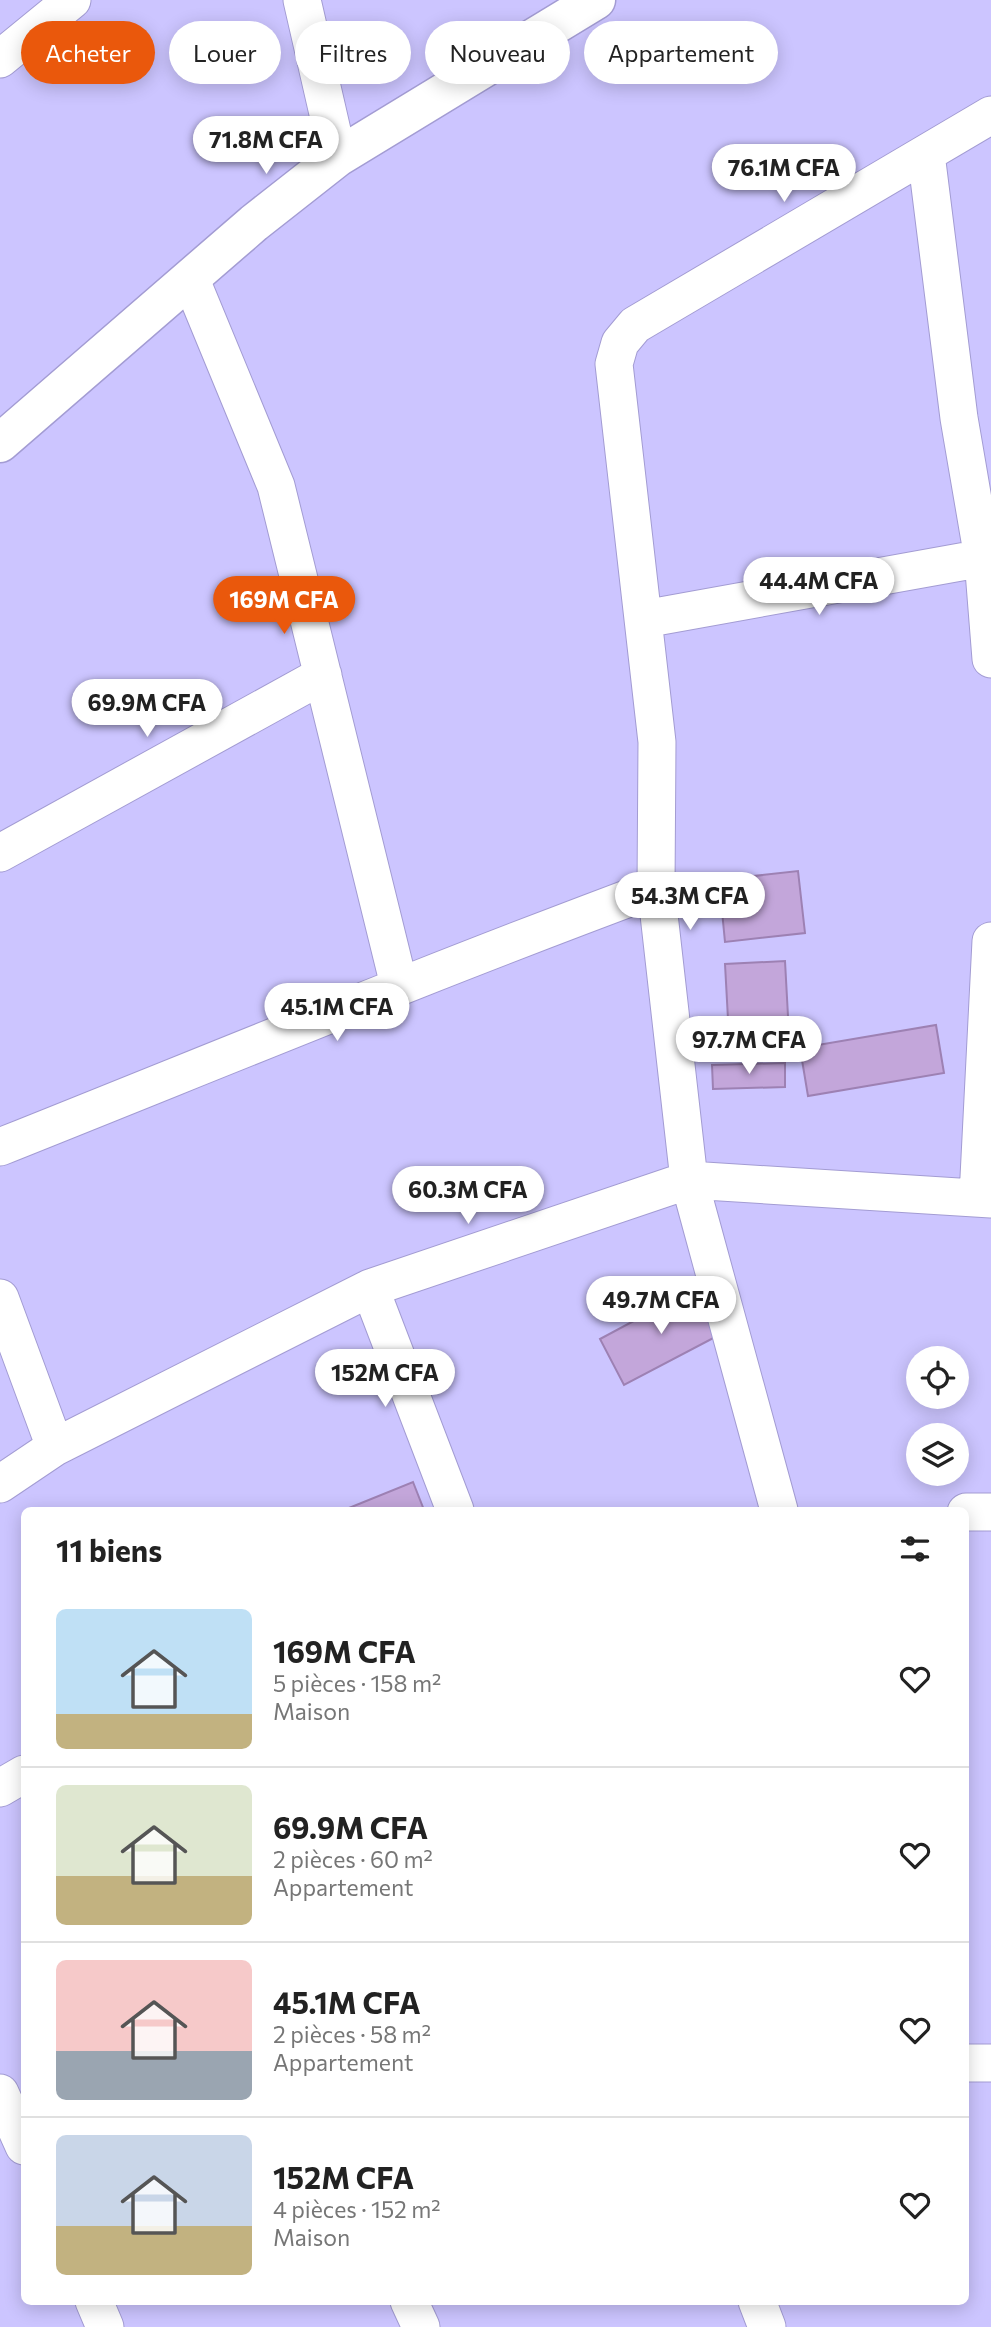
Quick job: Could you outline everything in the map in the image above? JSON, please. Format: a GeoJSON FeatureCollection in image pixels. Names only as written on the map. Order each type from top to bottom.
{"type":"FeatureCollection","features":[{"type":"Feature","properties":{"kind":"street"},"geometry":{"type":"LineString","coordinates":[[0,59],[72,0]]}},
{"type":"Feature","properties":{"kind":"street"},"geometry":{"type":"LineString","coordinates":[[302,0],[338,158]]}},
{"type":"Feature","properties":{"kind":"street"},"geometry":{"type":"LineString","coordinates":[[0,443],[254,223],[338,158],[579,4]]}},
{"type":"Feature","properties":{"kind":"street"},"geometry":{"type":"LineString","coordinates":[[778,1507],[689,1180],[656,888],[657,742],[614,364],[620,343],[635,325],[991,115]]}},
{"type":"Feature","properties":{"kind":"street"},"geometry":{"type":"LineString","coordinates":[[926,154],[959,418],[983,558],[991,659]]}},
{"type":"Feature","properties":{"kind":"street"},"geometry":{"type":"LineString","coordinates":[[191,280],[276,486],[399,985]]}},
{"type":"Feature","properties":{"kind":"street"},"geometry":{"type":"LineString","coordinates":[[643,619],[983,558]]}},
{"type":"Feature","properties":{"kind":"street"},"geometry":{"type":"LineString","coordinates":[[0,853],[323,675]]}},
{"type":"Feature","properties":{"kind":"street"},"geometry":{"type":"LineString","coordinates":[[0,1147],[279,1036],[399,985],[656,888]]}},
{"type":"Feature","properties":{"kind":"street"},"geometry":{"type":"LineString","coordinates":[[0,1484],[55,1447],[370,1288],[689,1180],[984,1198],[991,942]]}},
{"type":"Feature","properties":{"kind":"street"},"geometry":{"type":"LineString","coordinates":[[370,1288],[454,1507]]}},
{"type":"Feature","properties":{"kind":"street"},"geometry":{"type":"LineString","coordinates":[[0,1298],[55,1447]]}},
{"type":"Feature","properties":{"kind":"street"},"geometry":{"type":"LineString","coordinates":[[969,1512],[991,1512]]}},
{"type":"Feature","properties":{"kind":"street"},"geometry":{"type":"LineString","coordinates":[[0,1788],[21,1776]]}},
{"type":"Feature","properties":{"kind":"street"},"geometry":{"type":"LineString","coordinates":[[969,2063],[991,2063]]}},
{"type":"Feature","properties":{"kind":"street"},"geometry":{"type":"LineString","coordinates":[[0,2093],[21,2139]]}},
{"type":"Feature","properties":{"kind":"street"},"geometry":{"type":"LineString","coordinates":[[96,2305],[105,2327]]}},
{"type":"Feature","properties":{"kind":"street"},"geometry":{"type":"LineString","coordinates":[[411,2305],[421,2327]]}},
{"type":"Feature","properties":{"kind":"street"},"geometry":{"type":"LineString","coordinates":[[759,2305],[767,2327]]}},
{"type":"Feature","properties":{"kind":"building"},"geometry":{"type":"Polygon","coordinates":[[[798,871],[805,933],[725,942],[719,880],[798,871]]]}},
{"type":"Feature","properties":{"kind":"building"},"geometry":{"type":"Polygon","coordinates":[[[785,961],[790,1053],[730,1056],[725,964],[785,961]]]}},
{"type":"Feature","properties":{"kind":"building"},"geometry":{"type":"Polygon","coordinates":[[[936,1025],[944,1073],[808,1096],[800,1048],[936,1025]]]}},
{"type":"Feature","properties":{"kind":"building"},"geometry":{"type":"Polygon","coordinates":[[[785,1063],[785,1087],[713,1089],[712,1065],[785,1063]]]}},
{"type":"Feature","properties":{"kind":"building"},"geometry":{"type":"Polygon","coordinates":[[[697,1287],[721,1334],[624,1385],[600,1339],[697,1287]]]}},
{"type":"Feature","properties":{"kind":"building"},"geometry":{"type":"Polygon","coordinates":[[[413,1482],[423,1507],[351,1507],[413,1482]]]}}]}
